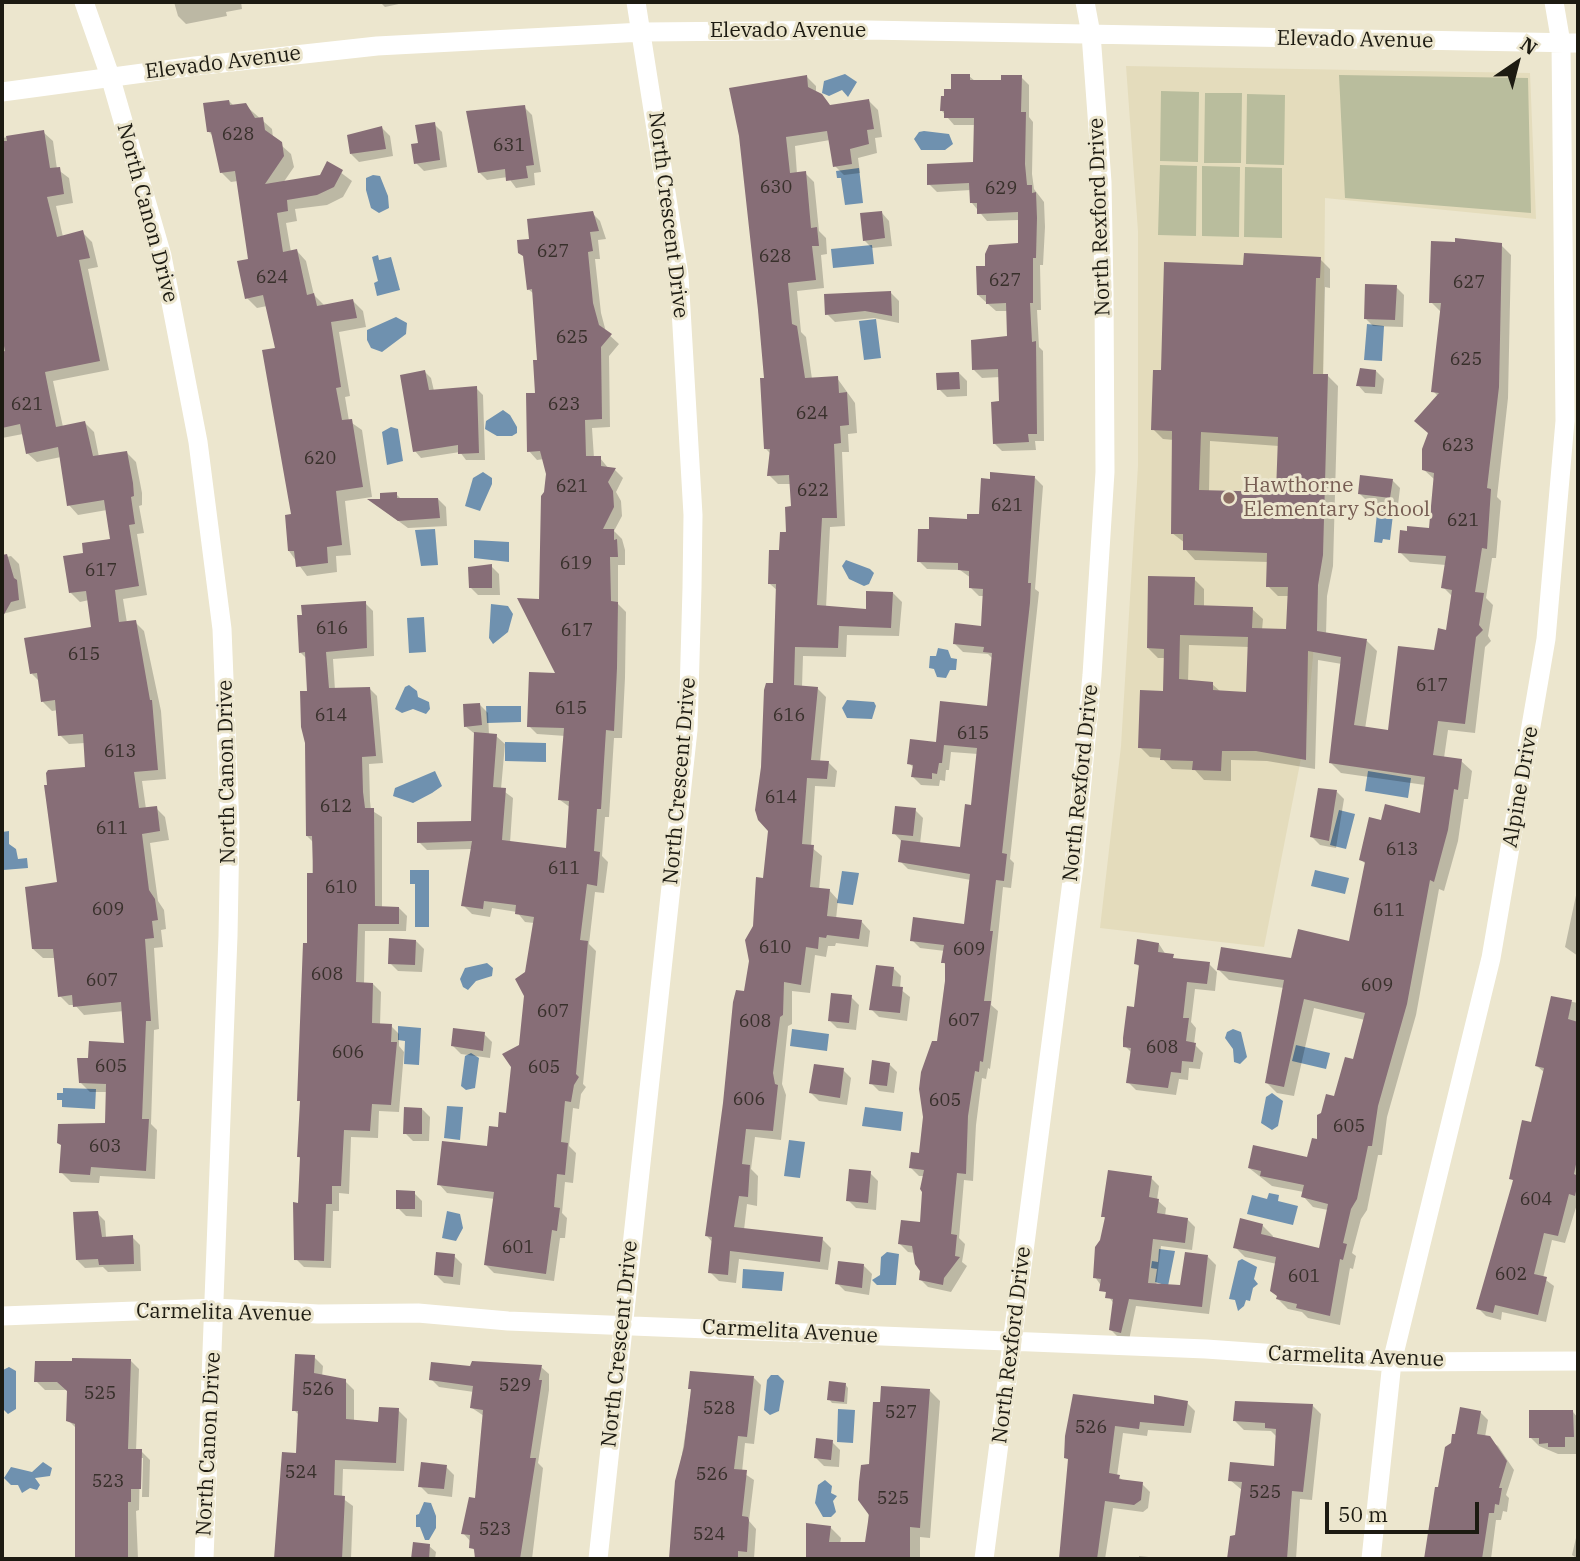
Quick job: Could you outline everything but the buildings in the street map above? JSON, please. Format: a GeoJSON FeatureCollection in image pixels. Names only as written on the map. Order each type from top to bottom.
{"type":"FeatureCollection","features":[{"type":"Feature","properties":{"kind":"street","name":"North Canon Drive"},"geometry":{"type":"LineString","coordinates":[[84,2],[110,76],[162,256],[182,351],[210,522],[222,629],[230,828],[216,1308],[207,1417],[204,1559]]}},
{"type":"Feature","properties":{"kind":"street","name":"North Crescent Drive"},"geometry":{"type":"LineString","coordinates":[[598,1559],[688,730],[693,515],[679,275],[643,32],[636,2]]}},
{"type":"Feature","properties":{"kind":"street","name":"North Rexford Drive"},"geometry":{"type":"LineString","coordinates":[[984,1559],[1074,866],[1092,675],[1105,472],[1102,182],[1091,34],[1085,2]]}},
{"type":"Feature","properties":{"kind":"street","name":"Alpine Drive"},"geometry":{"type":"LineString","coordinates":[[1371,1559],[1392,1362],[1491,958],[1546,639],[1566,421],[1570,43],[1554,2]]}},
{"type":"Feature","properties":{"kind":"street","name":"Elevado Avenue"},"geometry":{"type":"LineString","coordinates":[[2,92],[110,76],[377,46],[643,32],[866,30],[1570,43]]}},
{"type":"Feature","properties":{"kind":"street","name":"Carmelita Avenue"},"geometry":{"type":"LineString","coordinates":[[2,1316],[216,1308],[318,1314],[418,1312],[508,1321],[1206,1349],[1392,1362],[1578,1361]]}},
{"type":"Feature","properties":{"kind":"shaded area","name":"Hawthorne Elementary School"},"geometry":{"type":"Polygon","coordinates":[[[1126,66],[1530,73],[1536,219],[1325,198],[1322,529],[1313,657],[1306,733],[1264,947],[1100,928],[1121,746],[1138,466],[1138,231],[1126,66]]]}},
{"type":"Feature","properties":{"kind":"green space"},"geometry":{"type":"Polygon","coordinates":[[[1339,75],[1528,78],[1531,213],[1345,198],[1339,75]]]}},
{"type":"Feature","properties":{"kind":"green space"},"geometry":{"type":"Polygon","coordinates":[[[1161,91],[1199,92],[1198,162],[1160,161],[1161,91]]]}},
{"type":"Feature","properties":{"kind":"green space"},"geometry":{"type":"Polygon","coordinates":[[[1205,93],[1242,93],[1241,163],[1204,163],[1205,93]]]}},
{"type":"Feature","properties":{"kind":"green space"},"geometry":{"type":"Polygon","coordinates":[[[1247,94],[1285,95],[1284,165],[1246,164],[1247,94]]]}},
{"type":"Feature","properties":{"kind":"green space"},"geometry":{"type":"Polygon","coordinates":[[[1160,165],[1197,166],[1196,236],[1158,235],[1160,165]]]}},
{"type":"Feature","properties":{"kind":"green space"},"geometry":{"type":"Polygon","coordinates":[[[1202,166],[1240,167],[1239,237],[1202,236],[1202,166]]]}},
{"type":"Feature","properties":{"kind":"green space"},"geometry":{"type":"Polygon","coordinates":[[[1245,167],[1282,168],[1282,238],[1244,237],[1245,167]]]}},
{"type":"Feature","properties":{"kind":"water"},"geometry":{"type":"Polygon","coordinates":[[[845,74],[857,82],[848,97],[842,90],[829,96],[822,93],[824,81],[845,74]]]}},
{"type":"Feature","properties":{"kind":"water"},"geometry":{"type":"Polygon","coordinates":[[[919,132],[949,134],[953,144],[945,150],[921,150],[914,139],[919,132]]]}},
{"type":"Feature","properties":{"kind":"water"},"geometry":{"type":"Polygon","coordinates":[[[859,168],[863,203],[845,205],[841,178],[837,178],[836,171],[859,168]]]}},
{"type":"Feature","properties":{"kind":"water"},"geometry":{"type":"Polygon","coordinates":[[[380,176],[388,196],[389,208],[379,213],[371,208],[366,190],[366,178],[380,176]]]}},
{"type":"Feature","properties":{"kind":"water"},"geometry":{"type":"Polygon","coordinates":[[[872,245],[874,264],[833,268],[831,249],[872,245]]]}},
{"type":"Feature","properties":{"kind":"water"},"geometry":{"type":"Polygon","coordinates":[[[378,255],[379,260],[391,257],[400,290],[377,296],[374,283],[378,281],[372,257],[378,255]]]}},
{"type":"Feature","properties":{"kind":"water"},"geometry":{"type":"Polygon","coordinates":[[[396,317],[407,323],[406,334],[382,352],[371,348],[367,340],[367,330],[396,317]]]}},
{"type":"Feature","properties":{"kind":"water"},"geometry":{"type":"Polygon","coordinates":[[[876,319],[881,358],[864,360],[859,321],[876,319]]]}},
{"type":"Feature","properties":{"kind":"water"},"geometry":{"type":"Polygon","coordinates":[[[1367,324],[1384,326],[1382,361],[1364,360],[1367,324]]]}},
{"type":"Feature","properties":{"kind":"water"},"geometry":{"type":"Polygon","coordinates":[[[503,410],[510,415],[517,427],[517,433],[512,436],[497,436],[485,429],[486,421],[503,410]]]}},
{"type":"Feature","properties":{"kind":"water"},"geometry":{"type":"Polygon","coordinates":[[[391,427],[398,429],[403,461],[387,465],[382,432],[391,427]]]}},
{"type":"Feature","properties":{"kind":"water"},"geometry":{"type":"Polygon","coordinates":[[[483,472],[492,478],[492,484],[480,511],[465,506],[473,478],[483,472]]]}},
{"type":"Feature","properties":{"kind":"water"},"geometry":{"type":"Polygon","coordinates":[[[1378,504],[1394,506],[1390,540],[1383,539],[1382,543],[1374,542],[1378,504]]]}},
{"type":"Feature","properties":{"kind":"water"},"geometry":{"type":"Polygon","coordinates":[[[435,529],[438,565],[421,566],[415,530],[435,529]]]}},
{"type":"Feature","properties":{"kind":"water"},"geometry":{"type":"Polygon","coordinates":[[[474,540],[509,542],[509,562],[474,558],[474,540]]]}},
{"type":"Feature","properties":{"kind":"water"},"geometry":{"type":"Polygon","coordinates":[[[846,560],[874,573],[869,584],[864,586],[849,579],[842,566],[846,560]]]}},
{"type":"Feature","properties":{"kind":"water"},"geometry":{"type":"Polygon","coordinates":[[[491,604],[508,606],[513,614],[508,632],[493,644],[489,638],[491,604]]]}},
{"type":"Feature","properties":{"kind":"water"},"geometry":{"type":"Polygon","coordinates":[[[424,617],[426,652],[409,653],[407,618],[424,617]]]}},
{"type":"Feature","properties":{"kind":"water"},"geometry":{"type":"Polygon","coordinates":[[[938,648],[948,650],[951,658],[957,659],[956,670],[950,670],[946,678],[937,677],[934,669],[929,668],[930,656],[936,656],[938,648]]]}},
{"type":"Feature","properties":{"kind":"water"},"geometry":{"type":"Polygon","coordinates":[[[409,685],[417,691],[418,697],[429,702],[430,709],[426,714],[413,709],[402,713],[395,709],[405,687],[409,685]]]}},
{"type":"Feature","properties":{"kind":"water"},"geometry":{"type":"Polygon","coordinates":[[[847,700],[874,702],[876,706],[872,719],[847,718],[842,708],[847,700]]]}},
{"type":"Feature","properties":{"kind":"water"},"geometry":{"type":"Polygon","coordinates":[[[486,706],[521,706],[521,722],[487,723],[486,706]]]}},
{"type":"Feature","properties":{"kind":"water"},"geometry":{"type":"Polygon","coordinates":[[[505,742],[546,743],[546,762],[505,761],[505,742]]]}},
{"type":"Feature","properties":{"kind":"water"},"geometry":{"type":"Polygon","coordinates":[[[435,771],[442,786],[432,793],[413,803],[393,796],[395,788],[435,771]]]}},
{"type":"Feature","properties":{"kind":"water"},"geometry":{"type":"Polygon","coordinates":[[[1368,771],[1411,778],[1408,798],[1365,791],[1368,771]]]}},
{"type":"Feature","properties":{"kind":"water"},"geometry":{"type":"Polygon","coordinates":[[[1339,810],[1355,814],[1346,849],[1330,845],[1339,810]]]}},
{"type":"Feature","properties":{"kind":"water"},"geometry":{"type":"Polygon","coordinates":[[[9,831],[9,844],[16,849],[18,859],[27,858],[28,868],[3,870],[2,832],[9,831]]]}},
{"type":"Feature","properties":{"kind":"water"},"geometry":{"type":"Polygon","coordinates":[[[410,870],[429,870],[429,927],[415,927],[415,884],[410,884],[410,870]]]}},
{"type":"Feature","properties":{"kind":"water"},"geometry":{"type":"Polygon","coordinates":[[[1315,870],[1349,878],[1345,894],[1311,886],[1315,870]]]}},
{"type":"Feature","properties":{"kind":"water"},"geometry":{"type":"Polygon","coordinates":[[[842,871],[859,873],[853,905],[837,903],[842,871]]]}},
{"type":"Feature","properties":{"kind":"water"},"geometry":{"type":"Polygon","coordinates":[[[487,963],[493,968],[492,976],[476,981],[468,990],[463,987],[460,979],[465,968],[487,963]]]}},
{"type":"Feature","properties":{"kind":"water"},"geometry":{"type":"Polygon","coordinates":[[[398,1026],[421,1028],[419,1065],[404,1064],[405,1041],[398,1040],[398,1026]]]}},
{"type":"Feature","properties":{"kind":"water"},"geometry":{"type":"Polygon","coordinates":[[[792,1029],[829,1034],[827,1051],[790,1046],[792,1029]]]}},
{"type":"Feature","properties":{"kind":"water"},"geometry":{"type":"Polygon","coordinates":[[[1233,1029],[1241,1032],[1247,1057],[1240,1064],[1234,1062],[1233,1049],[1225,1038],[1227,1032],[1233,1029]]]}},
{"type":"Feature","properties":{"kind":"water"},"geometry":{"type":"Polygon","coordinates":[[[1296,1045],[1330,1053],[1326,1069],[1292,1061],[1296,1045]]]}},
{"type":"Feature","properties":{"kind":"water"},"geometry":{"type":"Polygon","coordinates":[[[471,1053],[479,1058],[475,1088],[466,1090],[461,1086],[465,1056],[471,1053]]]}},
{"type":"Feature","properties":{"kind":"water"},"geometry":{"type":"Polygon","coordinates":[[[63,1088],[96,1089],[95,1109],[62,1107],[62,1100],[57,1100],[57,1093],[63,1093],[63,1088]]]}},
{"type":"Feature","properties":{"kind":"water"},"geometry":{"type":"Polygon","coordinates":[[[1272,1093],[1283,1101],[1278,1126],[1272,1130],[1261,1123],[1266,1097],[1272,1093]]]}},
{"type":"Feature","properties":{"kind":"water"},"geometry":{"type":"Polygon","coordinates":[[[447,1106],[463,1107],[460,1140],[444,1138],[447,1106]]]}},
{"type":"Feature","properties":{"kind":"water"},"geometry":{"type":"Polygon","coordinates":[[[865,1107],[903,1112],[901,1131],[862,1126],[865,1107]]]}},
{"type":"Feature","properties":{"kind":"water"},"geometry":{"type":"Polygon","coordinates":[[[789,1140],[805,1142],[800,1178],[784,1176],[789,1140]]]}},
{"type":"Feature","properties":{"kind":"water"},"geometry":{"type":"Polygon","coordinates":[[[1269,1193],[1279,1195],[1278,1201],[1298,1206],[1293,1225],[1247,1214],[1252,1195],[1267,1199],[1269,1193]]]}},
{"type":"Feature","properties":{"kind":"water"},"geometry":{"type":"Polygon","coordinates":[[[447,1211],[460,1214],[463,1228],[456,1241],[442,1238],[447,1211]]]}},
{"type":"Feature","properties":{"kind":"water"},"geometry":{"type":"Polygon","coordinates":[[[1159,1249],[1175,1251],[1168,1286],[1155,1282],[1157,1269],[1151,1268],[1152,1261],[1158,1262],[1159,1249]]]}},
{"type":"Feature","properties":{"kind":"water"},"geometry":{"type":"Polygon","coordinates":[[[887,1252],[899,1254],[896,1285],[877,1285],[872,1280],[880,1275],[881,1257],[887,1252]]]}},
{"type":"Feature","properties":{"kind":"water"},"geometry":{"type":"Polygon","coordinates":[[[1242,1259],[1257,1267],[1254,1279],[1258,1284],[1253,1288],[1250,1301],[1246,1300],[1238,1311],[1235,1300],[1229,1299],[1238,1261],[1242,1259]]]}},
{"type":"Feature","properties":{"kind":"water"},"geometry":{"type":"Polygon","coordinates":[[[743,1269],[784,1272],[782,1291],[742,1288],[743,1269]]]}},
{"type":"Feature","properties":{"kind":"water"},"geometry":{"type":"Polygon","coordinates":[[[9,1367],[16,1371],[16,1409],[8,1414],[2,1408],[3,1370],[9,1367]]]}},
{"type":"Feature","properties":{"kind":"water"},"geometry":{"type":"Polygon","coordinates":[[[771,1375],[778,1375],[784,1381],[779,1411],[770,1415],[764,1410],[767,1380],[771,1375]]]}},
{"type":"Feature","properties":{"kind":"water"},"geometry":{"type":"Polygon","coordinates":[[[838,1409],[855,1410],[853,1443],[837,1442],[838,1409]]]}},
{"type":"Feature","properties":{"kind":"water"},"geometry":{"type":"Polygon","coordinates":[[[43,1462],[52,1468],[50,1476],[35,1478],[40,1485],[37,1490],[30,1488],[22,1493],[18,1485],[11,1485],[4,1478],[11,1467],[32,1472],[43,1462]]]}},
{"type":"Feature","properties":{"kind":"water"},"geometry":{"type":"Polygon","coordinates":[[[825,1480],[832,1486],[831,1493],[837,1496],[833,1501],[836,1512],[831,1517],[823,1517],[815,1503],[818,1485],[825,1480]]]}},
{"type":"Feature","properties":{"kind":"water"},"geometry":{"type":"Polygon","coordinates":[[[424,1502],[431,1503],[436,1516],[436,1528],[429,1540],[425,1540],[420,1527],[416,1527],[416,1515],[424,1502]]]}},
{"type":"Feature","properties":{"kind":"place","name":"Hawthorne Elementary School"},"geometry":{"type":"Point","coordinates":[1229,498]}}]}
